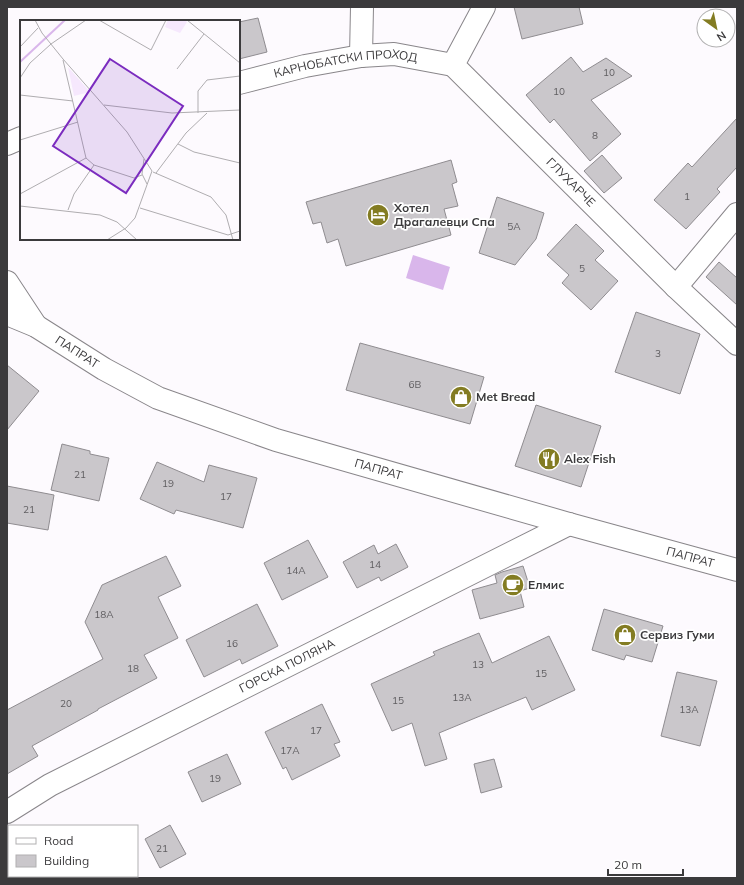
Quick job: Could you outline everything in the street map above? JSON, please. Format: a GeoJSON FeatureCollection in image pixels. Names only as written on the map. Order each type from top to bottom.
{"type":"FeatureCollection","features":[{"type":"Feature","properties":{"kind":"street"},"geometry":{"type":"LineString","coordinates":[[361,56],[362,7]]}},
{"type":"Feature","properties":{"kind":"street"},"geometry":{"type":"LineString","coordinates":[[453,65],[484,7]]}},
{"type":"Feature","properties":{"kind":"street","name":"КАРНОБАТСКИ ПРОХОД"},"geometry":{"type":"LineString","coordinates":[[240,83],[305,66],[361,56],[394,54],[453,65]]}},
{"type":"Feature","properties":{"kind":"street","name":"ГЛУХАРЧЕ"},"geometry":{"type":"LineString","coordinates":[[453,65],[676,287],[737,344]]}},
{"type":"Feature","properties":{"kind":"street"},"geometry":{"type":"LineString","coordinates":[[7,144],[20,138]]}},
{"type":"Feature","properties":{"kind":"street"},"geometry":{"type":"LineString","coordinates":[[676,287],[737,214]]}},
{"type":"Feature","properties":{"kind":"street","name":"ПАПРАТ"},"geometry":{"type":"LineString","coordinates":[[7,282],[36,326]]}},
{"type":"Feature","properties":{"kind":"street","name":"ПАПРАТ"},"geometry":{"type":"LineString","coordinates":[[7,314],[36,326],[104,369],[158,398],[276,440],[569,524],[737,570]]}},
{"type":"Feature","properties":{"kind":"street","name":"ГОРСКА ПОЛЯНА"},"geometry":{"type":"LineString","coordinates":[[7,812],[50,785],[569,524]]}},
{"type":"Feature","properties":{"kind":"shaded area"},"geometry":{"type":"Polygon","coordinates":[[[413,255],[450,267],[443,290],[406,278],[413,255]]]}},
{"type":"Feature","properties":{"kind":"building"},"geometry":{"type":"Polygon","coordinates":[[[514,7],[579,7],[583,24],[522,39],[514,7]]]}},
{"type":"Feature","properties":{"kind":"building"},"geometry":{"type":"Polygon","coordinates":[[[258,18],[267,52],[240,59],[240,22],[258,18]]]}},
{"type":"Feature","properties":{"kind":"building"},"geometry":{"type":"Polygon","coordinates":[[[571,57],[583,72],[606,58],[632,76],[591,100],[621,134],[590,161],[554,119],[550,123],[526,95],[571,57]]]}},
{"type":"Feature","properties":{"kind":"building"},"geometry":{"type":"Polygon","coordinates":[[[737,118],[737,167],[717,189],[720,192],[686,229],[654,200],[688,163],[692,167],[737,118]]]}},
{"type":"Feature","properties":{"kind":"building"},"geometry":{"type":"Polygon","coordinates":[[[602,155],[622,178],[604,193],[584,171],[602,155]]]}},
{"type":"Feature","properties":{"kind":"building","name":"Хотел Драгалевци Спа"},"geometry":{"type":"Polygon","coordinates":[[[451,160],[457,182],[452,184],[458,206],[444,209],[451,235],[346,266],[338,239],[327,243],[321,222],[313,224],[306,202],[451,160]]]}},
{"type":"Feature","properties":{"kind":"building"},"geometry":{"type":"Polygon","coordinates":[[[497,197],[544,213],[536,239],[515,265],[479,253],[497,197]]]}},
{"type":"Feature","properties":{"kind":"building"},"geometry":{"type":"Polygon","coordinates":[[[576,224],[604,251],[595,260],[618,281],[591,310],[562,283],[569,275],[547,255],[576,224]]]}},
{"type":"Feature","properties":{"kind":"building"},"geometry":{"type":"Polygon","coordinates":[[[719,262],[737,278],[737,305],[706,277],[719,262]]]}},
{"type":"Feature","properties":{"kind":"building"},"geometry":{"type":"Polygon","coordinates":[[[636,312],[700,334],[680,394],[615,372],[636,312]]]}},
{"type":"Feature","properties":{"kind":"building"},"geometry":{"type":"Polygon","coordinates":[[[360,343],[484,377],[470,424],[346,390],[360,343]]]}},
{"type":"Feature","properties":{"kind":"building"},"geometry":{"type":"Polygon","coordinates":[[[7,365],[39,391],[7,430],[7,365]]]}},
{"type":"Feature","properties":{"kind":"building"},"geometry":{"type":"Polygon","coordinates":[[[536,405],[601,426],[581,487],[515,466],[536,405]]]}},
{"type":"Feature","properties":{"kind":"building"},"geometry":{"type":"Polygon","coordinates":[[[62,444],[90,451],[90,454],[109,458],[99,501],[51,490],[62,444]]]}},
{"type":"Feature","properties":{"kind":"building"},"geometry":{"type":"Polygon","coordinates":[[[157,462],[204,482],[209,465],[257,478],[243,528],[176,510],[174,514],[140,499],[157,462]]]}},
{"type":"Feature","properties":{"kind":"building"},"geometry":{"type":"Polygon","coordinates":[[[7,486],[54,495],[48,530],[7,523],[7,486]]]}},
{"type":"Feature","properties":{"kind":"building"},"geometry":{"type":"Polygon","coordinates":[[[308,540],[328,577],[282,600],[264,563],[308,540]]]}},
{"type":"Feature","properties":{"kind":"building"},"geometry":{"type":"Polygon","coordinates":[[[396,544],[408,567],[381,581],[379,577],[357,588],[343,562],[374,545],[378,554],[396,544]]]}},
{"type":"Feature","properties":{"kind":"building"},"geometry":{"type":"Polygon","coordinates":[[[166,556],[181,586],[158,597],[178,638],[144,655],[157,678],[32,746],[38,756],[7,774],[7,710],[103,659],[85,622],[102,585],[166,556]]]}},
{"type":"Feature","properties":{"kind":"building"},"geometry":{"type":"Polygon","coordinates":[[[523,566],[530,588],[520,591],[524,607],[480,619],[472,590],[497,583],[495,575],[523,566]]]}},
{"type":"Feature","properties":{"kind":"building"},"geometry":{"type":"Polygon","coordinates":[[[257,604],[278,646],[242,664],[240,659],[204,677],[186,640],[257,604]]]}},
{"type":"Feature","properties":{"kind":"building"},"geometry":{"type":"Polygon","coordinates":[[[604,609],[663,626],[652,662],[626,655],[624,660],[592,650],[604,609]]]}},
{"type":"Feature","properties":{"kind":"building"},"geometry":{"type":"Polygon","coordinates":[[[479,633],[492,663],[549,636],[575,690],[532,710],[526,697],[439,733],[447,759],[425,766],[412,723],[392,731],[371,684],[435,655],[433,652],[479,633]]]}},
{"type":"Feature","properties":{"kind":"building"},"geometry":{"type":"Polygon","coordinates":[[[677,672],[717,681],[700,746],[661,736],[677,672]]]}},
{"type":"Feature","properties":{"kind":"building"},"geometry":{"type":"Polygon","coordinates":[[[322,704],[340,742],[334,744],[340,756],[292,780],[286,767],[283,769],[265,732],[322,704]]]}},
{"type":"Feature","properties":{"kind":"building"},"geometry":{"type":"Polygon","coordinates":[[[227,754],[241,784],[202,802],[188,772],[227,754]]]}},
{"type":"Feature","properties":{"kind":"building"},"geometry":{"type":"Polygon","coordinates":[[[494,759],[502,787],[481,793],[474,764],[494,759]]]}},
{"type":"Feature","properties":{"kind":"building"},"geometry":{"type":"Polygon","coordinates":[[[170,825],[186,854],[160,868],[145,839],[170,825]]]}},
{"type":"Feature","properties":{"kind":"place","name":"Хотел Драгалевци Спа"},"geometry":{"type":"Point","coordinates":[378,215]}},
{"type":"Feature","properties":{"kind":"place","name":"Met Bread"},"geometry":{"type":"Point","coordinates":[461,397]}},
{"type":"Feature","properties":{"kind":"place","name":"Alex Fish"},"geometry":{"type":"Point","coordinates":[549,459]}},
{"type":"Feature","properties":{"kind":"place","name":"Елмис"},"geometry":{"type":"Point","coordinates":[513,585]}},
{"type":"Feature","properties":{"kind":"place","name":"Сервиз Гуми"},"geometry":{"type":"Point","coordinates":[625,635]}}]}
